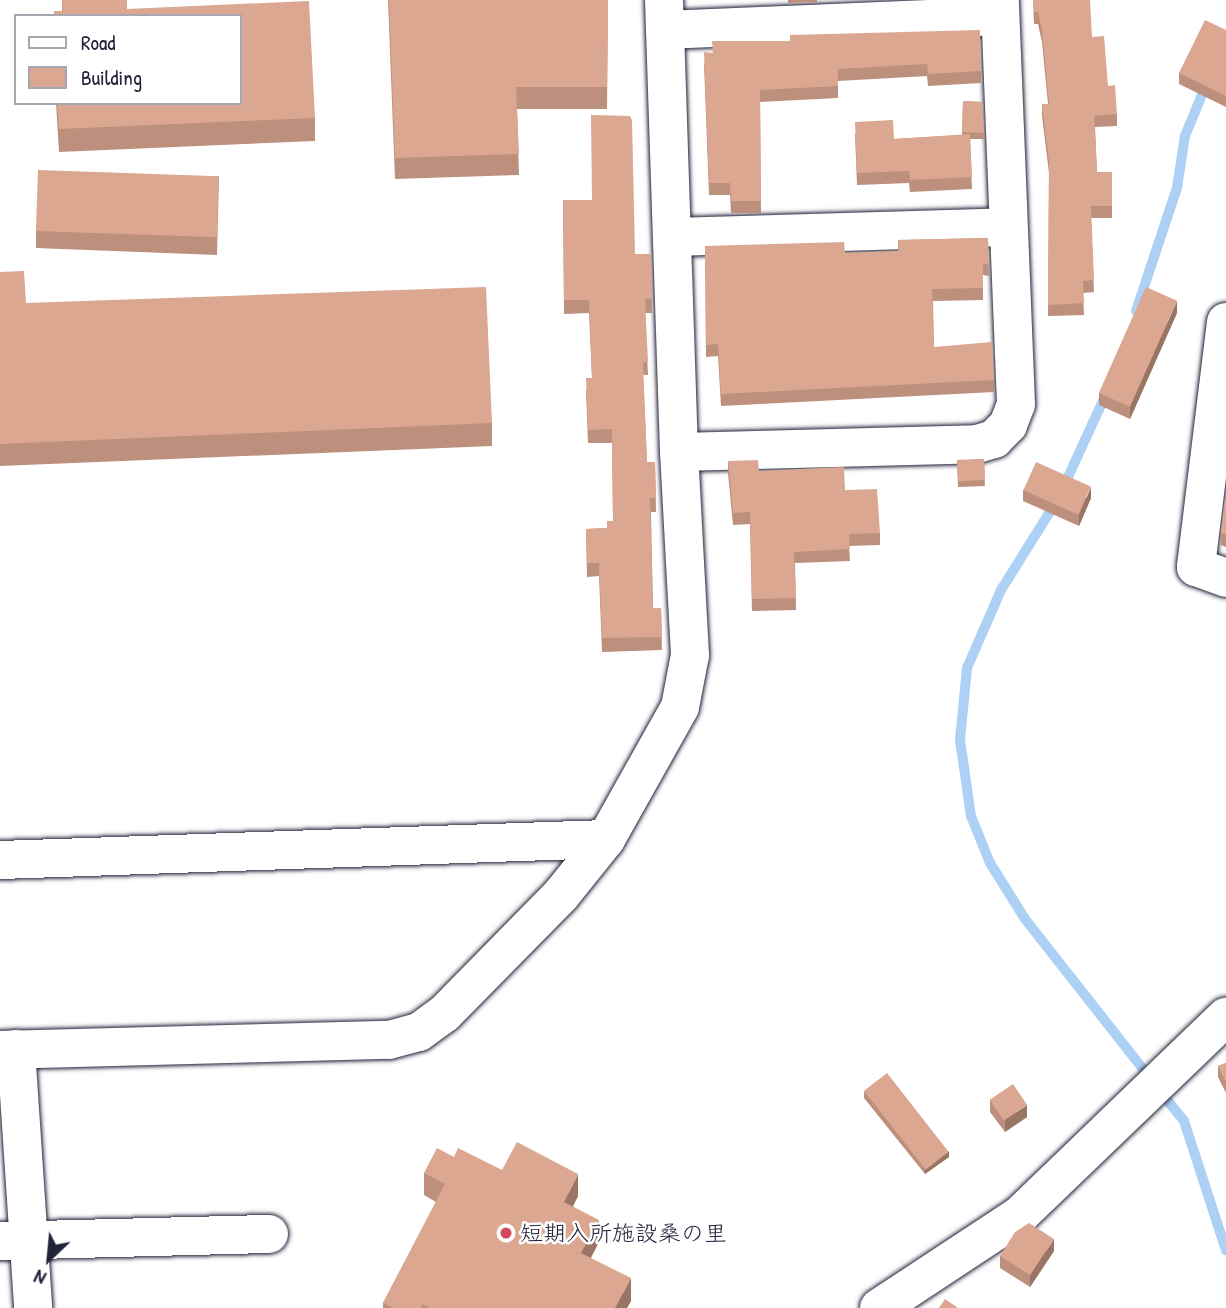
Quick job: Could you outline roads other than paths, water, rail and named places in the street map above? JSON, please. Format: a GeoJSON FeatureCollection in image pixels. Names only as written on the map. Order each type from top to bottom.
{"type":"FeatureCollection","features":[{"type":"Feature","properties":{"kind":"street"},"geometry":{"type":"LineString","coordinates":[[33,1308],[14,1240],[8,1050],[389,1040],[419,1032],[445,1013],[561,895],[606,839],[680,707],[690,655],[679,452],[675,237],[664,15],[1000,8],[1006,227],[1016,404],[1008,425],[994,439],[977,444],[679,452]]}},
{"type":"Feature","properties":{"kind":"street"},"geometry":{"type":"LineString","coordinates":[[675,237],[1006,227]]}},
{"type":"Feature","properties":{"kind":"street"},"geometry":{"type":"LineString","coordinates":[[1226,322],[1196,567],[1226,578]]}},
{"type":"Feature","properties":{"kind":"street"},"geometry":{"type":"LineString","coordinates":[[0,860],[606,839]]}},
{"type":"Feature","properties":{"kind":"street"},"geometry":{"type":"LineString","coordinates":[[879,1308],[1020,1215],[1226,1017]]}},
{"type":"Feature","properties":{"kind":"street"},"geometry":{"type":"LineString","coordinates":[[14,1240],[269,1234]]}},
{"type":"Feature","properties":{"kind":"waterway"},"geometry":{"type":"LineString","coordinates":[[1136,311],[1177,188],[1185,136],[1206,85]]}},
{"type":"Feature","properties":{"kind":"waterway"},"geometry":{"type":"LineString","coordinates":[[1063,488],[1106,394]]}},
{"type":"Feature","properties":{"kind":"waterway"},"geometry":{"type":"LineString","coordinates":[[1056,502],[1001,590],[967,668],[960,740],[971,816],[990,863],[1025,919],[1150,1078]]}},
{"type":"Feature","properties":{"kind":"waterway"},"geometry":{"type":"LineString","coordinates":[[1159,1090],[1184,1121],[1226,1250]]}},
{"type":"Feature","properties":{"kind":"place","name":"短期入所施設桑の里"},"geometry":{"type":"Point","coordinates":[506,1233]}}]}
